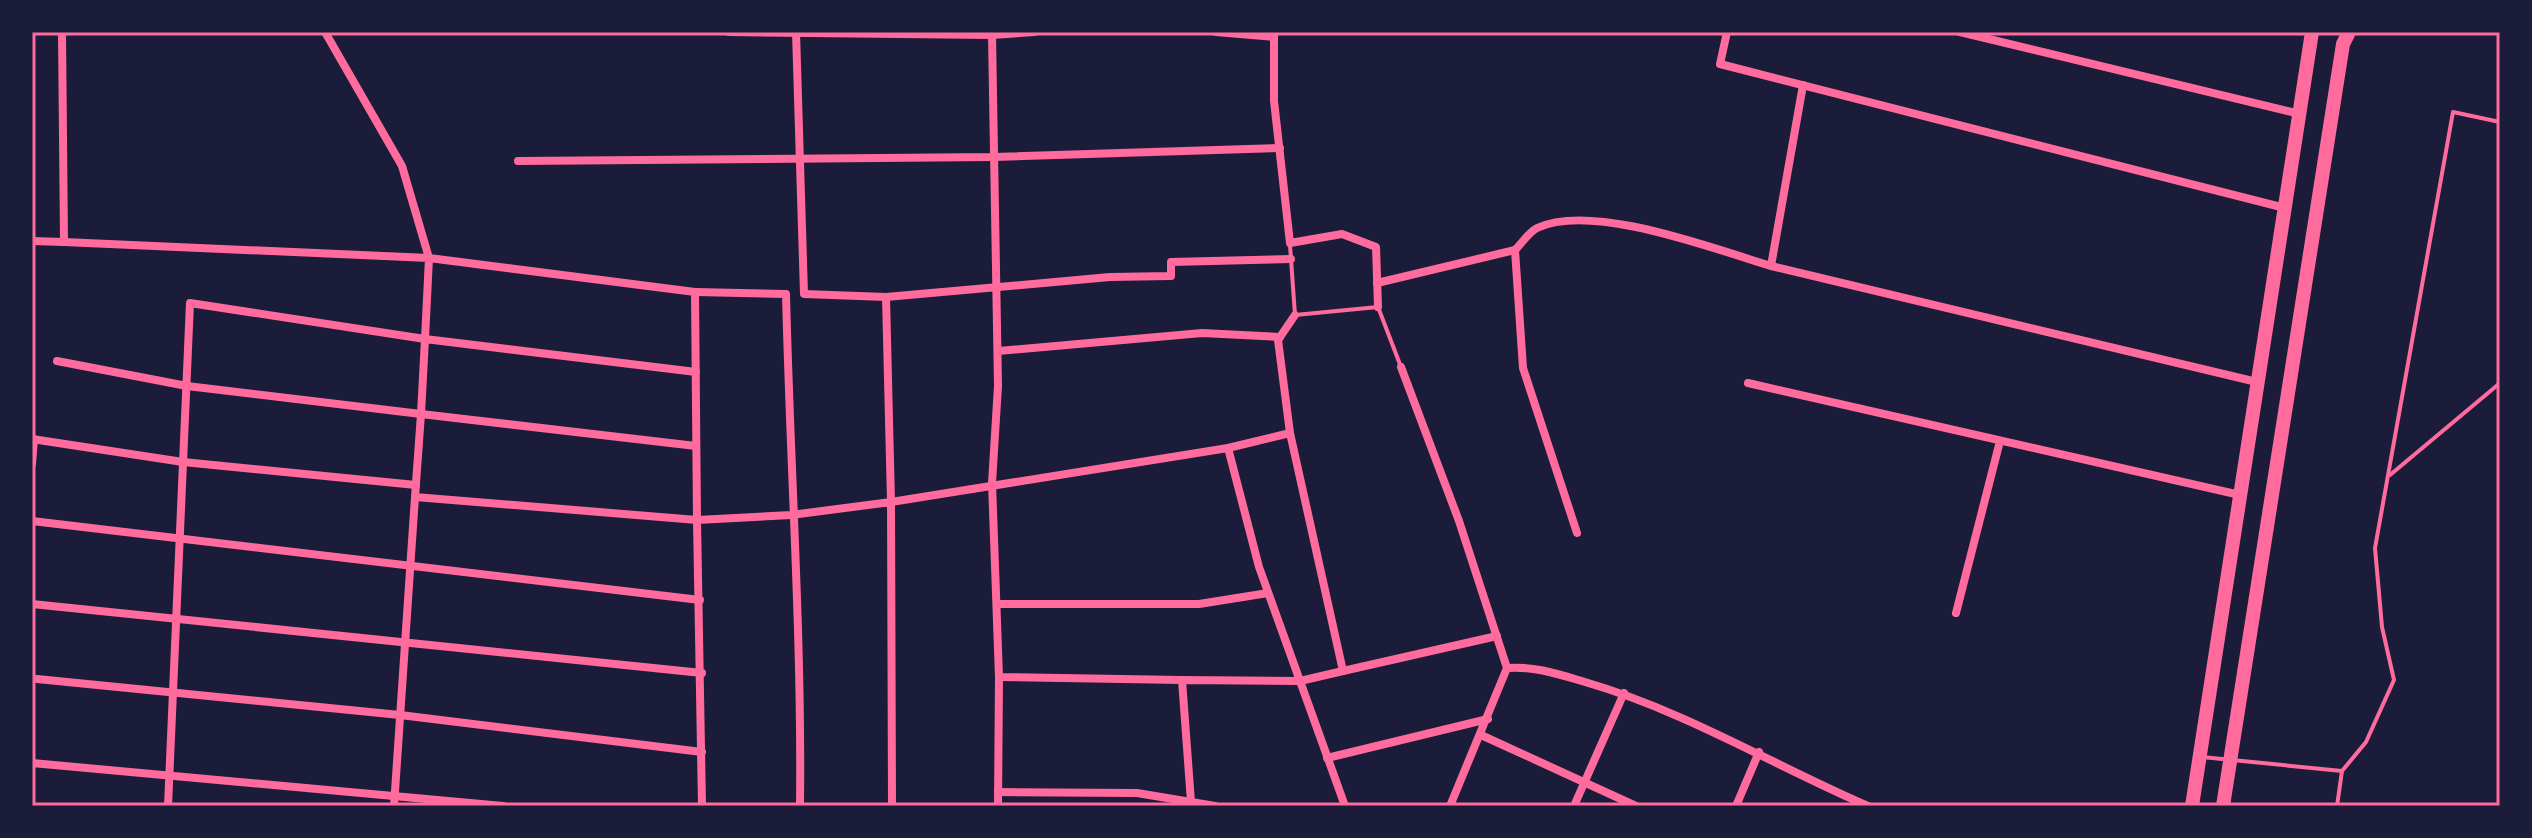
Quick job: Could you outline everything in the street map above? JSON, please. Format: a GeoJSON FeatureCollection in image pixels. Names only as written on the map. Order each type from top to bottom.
{"type":"FeatureCollection","features":[{"type":"Feature","properties":{"kind":"highway"},"geometry":{"type":"LineString","coordinates":[[2192,806],[2312,32]]}},
{"type":"Feature","properties":{"kind":"highway"},"geometry":{"type":"LineString","coordinates":[[2223,806],[2310,243],[2343,44],[2349,32]]}},
{"type":"Feature","properties":{"kind":"street"},"geometry":{"type":"LineString","coordinates":[[62,32],[64,242]]}},
{"type":"Feature","properties":{"kind":"street"},"geometry":{"type":"LineString","coordinates":[[325,32],[402,166],[429,258],[394,802]]}},
{"type":"Feature","properties":{"kind":"street"},"geometry":{"type":"LineString","coordinates":[[729,32],[1034,32]]}},
{"type":"Feature","properties":{"kind":"street"},"geometry":{"type":"LineString","coordinates":[[1216,32],[1274,34],[1274,101],[1290,243],[1342,234],[1376,247],[1378,307]]}},
{"type":"Feature","properties":{"kind":"street"},"geometry":{"type":"LineString","coordinates":[[1727,32],[1720,64],[2285,208]]}},
{"type":"Feature","properties":{"kind":"street"},"geometry":{"type":"LineString","coordinates":[[1960,32],[2300,114]]}},
{"type":"Feature","properties":{"kind":"street"},"geometry":{"type":"LineString","coordinates":[[796,33],[804,294]]}},
{"type":"Feature","properties":{"kind":"street"},"geometry":{"type":"LineString","coordinates":[[992,34],[998,351],[992,483],[999,677],[998,806]]}},
{"type":"Feature","properties":{"kind":"street"},"geometry":{"type":"LineString","coordinates":[[1771,266],[1803,85]]}},
{"type":"Feature","properties":{"kind":"street"},"geometry":{"type":"LineString","coordinates":[[518,161],[994,157],[1280,148]]}},
{"type":"Feature","properties":{"kind":"street"},"geometry":{"type":"LineString","coordinates":[[1377,283],[1515,250],[1534,229],[1562,221],[1635,226],[1771,266],[2257,382]]}},
{"type":"Feature","properties":{"kind":"street"},"geometry":{"type":"LineString","coordinates":[[32,241],[429,258],[695,292],[886,297],[1110,277],[1171,276],[1171,262],[1291,259]]}},
{"type":"Feature","properties":{"kind":"street"},"geometry":{"type":"LineString","coordinates":[[1515,250],[1523,368],[1577,533]]}},
{"type":"Feature","properties":{"kind":"street"},"geometry":{"type":"LineString","coordinates":[[695,292],[702,806]]}},
{"type":"Feature","properties":{"kind":"street"},"geometry":{"type":"LineString","coordinates":[[786,294],[791,515],[802,692],[800,806]]}},
{"type":"Feature","properties":{"kind":"street"},"geometry":{"type":"LineString","coordinates":[[886,297],[891,502],[892,806]]}},
{"type":"Feature","properties":{"kind":"street"},"geometry":{"type":"LineString","coordinates":[[168,806],[190,303],[425,339],[696,372]]}},
{"type":"Feature","properties":{"kind":"street"},"geometry":{"type":"LineString","coordinates":[[1295,315],[1280,337],[1290,433],[1343,671]]}},
{"type":"Feature","properties":{"kind":"street"},"geometry":{"type":"LineString","coordinates":[[998,351],[1202,333],[1280,337]]}},
{"type":"Feature","properties":{"kind":"street"},"geometry":{"type":"LineString","coordinates":[[57,361],[187,386],[696,446]]}},
{"type":"Feature","properties":{"kind":"street"},"geometry":{"type":"LineString","coordinates":[[1401,367],[1459,521],[1507,668],[1450,806]]}},
{"type":"Feature","properties":{"kind":"street"},"geometry":{"type":"LineString","coordinates":[[1748,383],[2240,495]]}},
{"type":"Feature","properties":{"kind":"street"},"geometry":{"type":"LineString","coordinates":[[415,497],[697,520],[791,515],[1228,448],[1290,433]]}},
{"type":"Feature","properties":{"kind":"street"},"geometry":{"type":"LineString","coordinates":[[32,464],[33,439],[183,462],[416,485]]}},
{"type":"Feature","properties":{"kind":"street"},"geometry":{"type":"LineString","coordinates":[[1956,613],[2000,441]]}},
{"type":"Feature","properties":{"kind":"street"},"geometry":{"type":"LineString","coordinates":[[1228,448],[1268,593],[1345,806]]}},
{"type":"Feature","properties":{"kind":"street"},"geometry":{"type":"LineString","coordinates":[[32,521],[180,536],[700,600]]}},
{"type":"Feature","properties":{"kind":"street"},"geometry":{"type":"LineString","coordinates":[[997,604],[1199,604],[1268,593]]}},
{"type":"Feature","properties":{"kind":"street"},"geometry":{"type":"LineString","coordinates":[[32,604],[405,645],[702,673]]}},
{"type":"Feature","properties":{"kind":"street"},"geometry":{"type":"LineString","coordinates":[[999,677],[1300,681],[1497,636]]}},
{"type":"Feature","properties":{"kind":"street"},"geometry":{"type":"LineString","coordinates":[[1507,668],[1530,666],[1624,693],[1759,752],[1868,806]]}},
{"type":"Feature","properties":{"kind":"street"},"geometry":{"type":"LineString","coordinates":[[37,679],[400,715],[702,752]]}},
{"type":"Feature","properties":{"kind":"street"},"geometry":{"type":"LineString","coordinates":[[1182,680],[1191,802]]}},
{"type":"Feature","properties":{"kind":"street"},"geometry":{"type":"LineString","coordinates":[[1574,806],[1624,693]]}},
{"type":"Feature","properties":{"kind":"street"},"geometry":{"type":"LineString","coordinates":[[1327,758],[1488,719]]}},
{"type":"Feature","properties":{"kind":"street"},"geometry":{"type":"LineString","coordinates":[[1481,735],[1636,806]]}},
{"type":"Feature","properties":{"kind":"street"},"geometry":{"type":"LineString","coordinates":[[1736,806],[1759,752]]}},
{"type":"Feature","properties":{"kind":"street"},"geometry":{"type":"LineString","coordinates":[[32,763],[170,774],[394,802],[503,806]]}},
{"type":"Feature","properties":{"kind":"street"},"geometry":{"type":"LineString","coordinates":[[998,792],[1137,793],[1215,806]]}},
{"type":"Feature","properties":{"kind":"lane"},"geometry":{"type":"LineString","coordinates":[[2337,806],[2342,771],[2366,742],[2394,680],[2382,627],[2375,548],[2453,112],[2500,122]]}},
{"type":"Feature","properties":{"kind":"lane"},"geometry":{"type":"LineString","coordinates":[[1290,243],[1295,315],[1378,307],[1401,367]]}},
{"type":"Feature","properties":{"kind":"lane"},"geometry":{"type":"LineString","coordinates":[[2388,476],[2500,383]]}},
{"type":"Feature","properties":{"kind":"lane"},"geometry":{"type":"LineString","coordinates":[[2199,757],[2342,771]]}}]}
